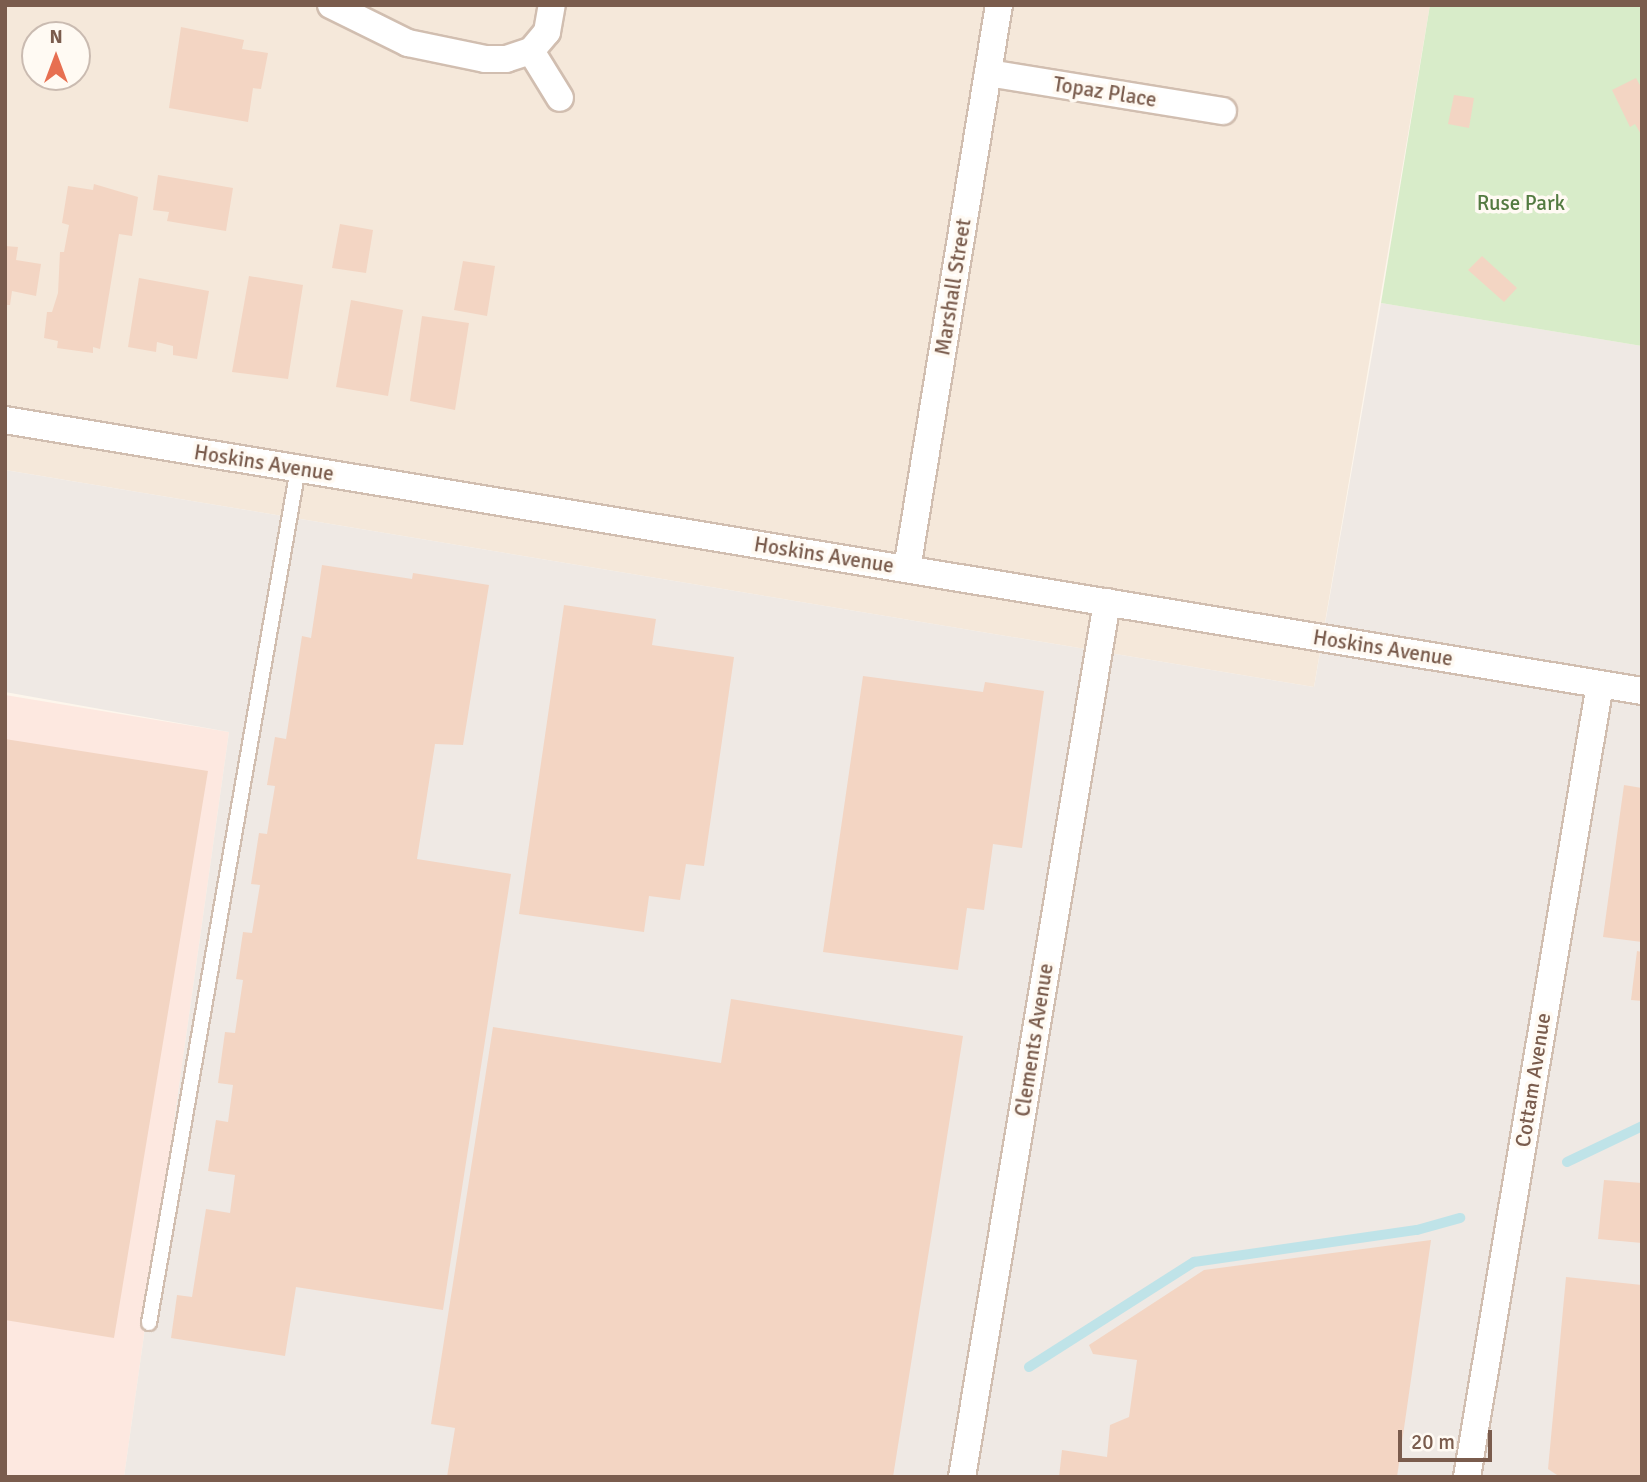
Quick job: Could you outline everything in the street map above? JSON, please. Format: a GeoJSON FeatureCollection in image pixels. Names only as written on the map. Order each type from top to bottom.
{"type":"FeatureCollection","features":[{"type":"Feature","properties":{"kind":"street"},"geometry":{"type":"LineString","coordinates":[[331,5],[373,29],[446,53],[506,59],[531,51],[547,32],[552,5]]}},
{"type":"Feature","properties":{"kind":"street","name":"Marshall Street"},"geometry":{"type":"LineString","coordinates":[[907,569],[999,5]]}},
{"type":"Feature","properties":{"kind":"street"},"geometry":{"type":"LineString","coordinates":[[531,51],[560,98]]}},
{"type":"Feature","properties":{"kind":"street","name":"Topaz Place"},"geometry":{"type":"LineString","coordinates":[[988,73],[1223,111]]}},
{"type":"Feature","properties":{"kind":"street","name":"Hoskins Avenue"},"geometry":{"type":"LineString","coordinates":[[5,420],[1642,691]]}},
{"type":"Feature","properties":{"kind":"street","name":"Clements Avenue"},"geometry":{"type":"LineString","coordinates":[[962,1477],[1108,602]]}},
{"type":"Feature","properties":{"kind":"street","name":"Cottam Avenue"},"geometry":{"type":"LineString","coordinates":[[1468,1477],[1600,684]]}},
{"type":"Feature","properties":{"kind":"lane"},"geometry":{"type":"LineString","coordinates":[[149,1323],[298,468]]}},
{"type":"Feature","properties":{"kind":"shaded area"},"geometry":{"type":"Polygon","coordinates":[[[5,5],[1430,5],[1314,687],[5,470],[5,5]]]}},
{"type":"Feature","properties":{"kind":"shaded area"},"geometry":{"type":"Polygon","coordinates":[[[1381,303],[1642,346],[1642,1477],[124,1477],[229,732],[5,692],[5,470],[1314,687],[1381,303]]]}},
{"type":"Feature","properties":{"kind":"shaded area"},"geometry":{"type":"Polygon","coordinates":[[[5,695],[229,732],[124,1477],[5,1477],[5,695]]]}},
{"type":"Feature","properties":{"kind":"green space","name":"Ruse Park"},"geometry":{"type":"Polygon","coordinates":[[[1430,5],[1642,5],[1642,346],[1381,303],[1430,5]]]}},
{"type":"Feature","properties":{"kind":"building"},"geometry":{"type":"Polygon","coordinates":[[[181,27],[244,40],[242,49],[268,53],[261,89],[253,88],[248,122],[169,108],[181,27]]]}},
{"type":"Feature","properties":{"kind":"building"},"geometry":{"type":"Polygon","coordinates":[[[1636,78],[1642,89],[1642,136],[1635,124],[1630,127],[1612,90],[1636,78]]]}},
{"type":"Feature","properties":{"kind":"building"},"geometry":{"type":"Polygon","coordinates":[[[1454,95],[1474,98],[1469,128],[1448,124],[1454,95]]]}},
{"type":"Feature","properties":{"kind":"building"},"geometry":{"type":"Polygon","coordinates":[[[158,175],[233,188],[226,231],[167,221],[169,212],[153,210],[158,175]]]}},
{"type":"Feature","properties":{"kind":"building"},"geometry":{"type":"Polygon","coordinates":[[[94,184],[138,197],[132,236],[119,234],[100,349],[93,347],[93,353],[57,348],[58,341],[44,338],[47,312],[52,312],[58,293],[60,252],[64,252],[69,225],[62,223],[68,186],[93,190],[94,184]]]}},
{"type":"Feature","properties":{"kind":"building"},"geometry":{"type":"Polygon","coordinates":[[[340,224],[373,230],[366,273],[332,268],[340,224]]]}},
{"type":"Feature","properties":{"kind":"building"},"geometry":{"type":"Polygon","coordinates":[[[5,246],[18,247],[16,260],[41,264],[36,296],[12,291],[10,305],[5,305],[5,246]]]}},
{"type":"Feature","properties":{"kind":"building"},"geometry":{"type":"Polygon","coordinates":[[[1482,256],[1517,288],[1504,302],[1468,270],[1482,256]]]}},
{"type":"Feature","properties":{"kind":"building"},"geometry":{"type":"Polygon","coordinates":[[[463,261],[495,266],[487,316],[454,310],[463,261]]]}},
{"type":"Feature","properties":{"kind":"building"},"geometry":{"type":"Polygon","coordinates":[[[249,276],[303,285],[288,379],[232,372],[249,276]]]}},
{"type":"Feature","properties":{"kind":"building"},"geometry":{"type":"Polygon","coordinates":[[[139,278],[209,291],[197,359],[173,355],[173,346],[157,342],[156,352],[128,347],[139,278]]]}},
{"type":"Feature","properties":{"kind":"building"},"geometry":{"type":"Polygon","coordinates":[[[351,300],[403,310],[388,396],[336,387],[351,300]]]}},
{"type":"Feature","properties":{"kind":"building"},"geometry":{"type":"Polygon","coordinates":[[[422,316],[469,323],[455,410],[410,401],[422,316]]]}},
{"type":"Feature","properties":{"kind":"building"},"geometry":{"type":"Polygon","coordinates":[[[322,565],[412,579],[413,573],[489,585],[463,745],[435,744],[417,859],[511,874],[443,1310],[296,1287],[285,1356],[171,1338],[177,1295],[192,1297],[206,1209],[230,1213],[235,1175],[208,1171],[216,1120],[228,1122],[233,1085],[218,1083],[225,1032],[235,1033],[243,980],[236,979],[243,932],[252,933],[260,885],[251,884],[259,833],[267,834],[275,786],[267,785],[275,737],[286,739],[302,636],[311,638],[322,565]]]}},
{"type":"Feature","properties":{"kind":"building"},"geometry":{"type":"Polygon","coordinates":[[[564,605],[656,619],[652,645],[734,657],[704,866],[686,864],[680,900],[649,896],[644,932],[519,914],[564,605]]]}},
{"type":"Feature","properties":{"kind":"building"},"geometry":{"type":"Polygon","coordinates":[[[863,676],[983,692],[985,682],[1044,691],[1022,848],[993,844],[984,910],[967,908],[958,970],[823,952],[863,676]]]}},
{"type":"Feature","properties":{"kind":"building"},"geometry":{"type":"Polygon","coordinates":[[[5,739],[208,771],[114,1338],[5,1320],[5,739]]]}},
{"type":"Feature","properties":{"kind":"building"},"geometry":{"type":"Polygon","coordinates":[[[1624,785],[1642,788],[1642,942],[1603,937],[1624,785]]]}},
{"type":"Feature","properties":{"kind":"building"},"geometry":{"type":"Polygon","coordinates":[[[1637,951],[1642,952],[1642,1001],[1631,1000],[1637,951]]]}},
{"type":"Feature","properties":{"kind":"building"},"geometry":{"type":"Polygon","coordinates":[[[731,999],[963,1036],[893,1477],[447,1477],[455,1428],[431,1424],[493,1027],[721,1063],[731,999]]]}},
{"type":"Feature","properties":{"kind":"building"},"geometry":{"type":"Polygon","coordinates":[[[1604,1180],[1642,1183],[1642,1243],[1598,1239],[1604,1180]]]}},
{"type":"Feature","properties":{"kind":"building"},"geometry":{"type":"Polygon","coordinates":[[[1431,1240],[1397,1477],[1059,1477],[1062,1450],[1107,1457],[1110,1425],[1129,1417],[1137,1360],[1093,1354],[1089,1345],[1204,1270],[1431,1240]]]}},
{"type":"Feature","properties":{"kind":"building"},"geometry":{"type":"Polygon","coordinates":[[[1566,1277],[1642,1285],[1642,1477],[1560,1477],[1548,1469],[1566,1277]]]}},
{"type":"Feature","properties":{"kind":"waterway"},"geometry":{"type":"LineString","coordinates":[[1567,1162],[1642,1126]]}},
{"type":"Feature","properties":{"kind":"waterway"},"geometry":{"type":"LineString","coordinates":[[1029,1367],[1194,1262],[1417,1230],[1460,1218]]}}]}
